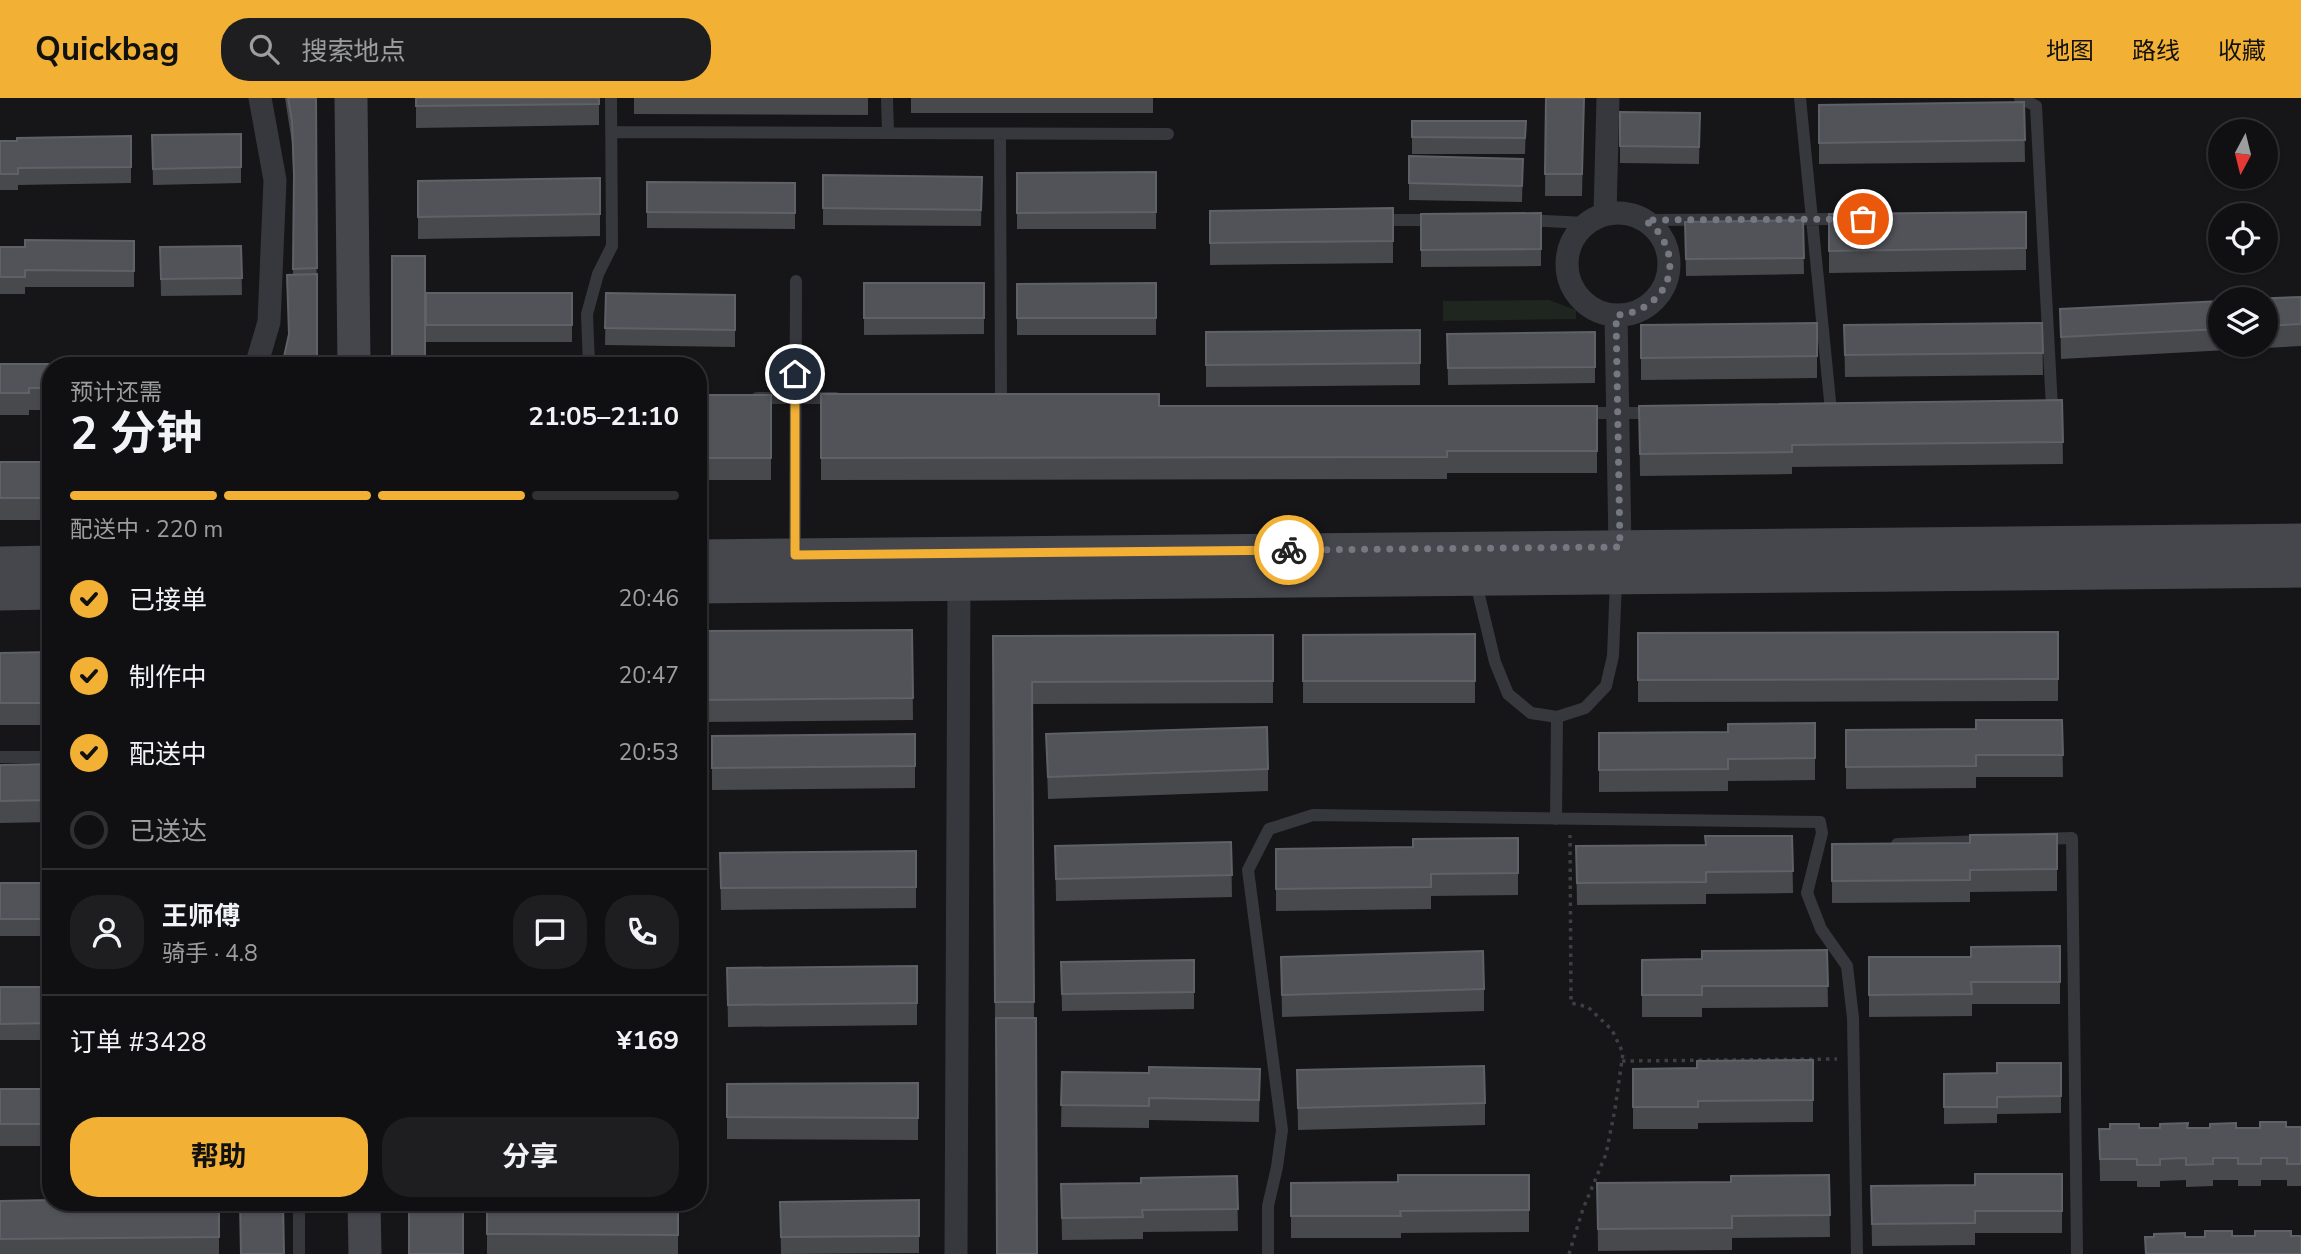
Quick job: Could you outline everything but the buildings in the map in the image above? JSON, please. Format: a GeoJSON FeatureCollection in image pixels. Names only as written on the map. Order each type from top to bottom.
{"type":"FeatureCollection","features":[{"type":"Feature","properties":{"kind":"main road"},"geometry":{"type":"LineString","coordinates":[[351,98],[354,357]]}},
{"type":"Feature","properties":{"kind":"main road"},"geometry":{"type":"LineString","coordinates":[[707,587],[1475,579],[1618,562],[2301,540]]}},
{"type":"Feature","properties":{"kind":"main road"},"geometry":{"type":"LineString","coordinates":[[707,556],[1618,562],[2301,571]]}},
{"type":"Feature","properties":{"kind":"main road"},"geometry":{"type":"LineString","coordinates":[[0,563],[42,562]]}},
{"type":"Feature","properties":{"kind":"main road"},"geometry":{"type":"LineString","coordinates":[[0,594],[42,593]]}},
{"type":"Feature","properties":{"kind":"main road"},"geometry":{"type":"LineString","coordinates":[[344,1211],[344,1254]]}},
{"type":"Feature","properties":{"kind":"main road"},"geometry":{"type":"LineString","coordinates":[[364,1211],[365,1254]]}},
{"type":"Feature","properties":{"kind":"street"},"geometry":{"type":"LineString","coordinates":[[259,357],[269,323],[275,180],[260,98]]}},
{"type":"Feature","properties":{"kind":"street"},"geometry":{"type":"LineString","coordinates":[[1596,218],[1608,98]]}},
{"type":"Feature","properties":{"kind":"street"},"geometry":{"type":"LineString","coordinates":[[1626,213],[1645,220],[1660,234],[1669,253],[1669,274],[1662,292],[1649,306],[1631,314],[1616,315],[1593,309],[1578,297],[1568,280],[1566,259],[1573,239],[1596,218],[1626,213]]}},
{"type":"Feature","properties":{"kind":"street"},"geometry":{"type":"LineString","coordinates":[[1616,315],[1618,562]]}},
{"type":"Feature","properties":{"kind":"street"},"geometry":{"type":"LineString","coordinates":[[956,1254],[958,584]]}},
{"type":"Feature","properties":{"kind":"lane"},"geometry":{"type":"LineString","coordinates":[[589,357],[587,314],[598,274],[612,246],[611,98]]}},
{"type":"Feature","properties":{"kind":"lane"},"geometry":{"type":"LineString","coordinates":[[887,98],[888,133]]}},
{"type":"Feature","properties":{"kind":"lane"},"geometry":{"type":"LineString","coordinates":[[1800,98],[1812,219],[1825,411],[1845,411]]}},
{"type":"Feature","properties":{"kind":"lane"},"geometry":{"type":"LineString","coordinates":[[2020,98],[2036,106],[2036,219],[2052,408],[2025,409]]}},
{"type":"Feature","properties":{"kind":"lane"},"geometry":{"type":"LineString","coordinates":[[611,132],[1168,134]]}},
{"type":"Feature","properties":{"kind":"lane"},"geometry":{"type":"LineString","coordinates":[[1000,134],[1001,398]]}},
{"type":"Feature","properties":{"kind":"lane"},"geometry":{"type":"LineString","coordinates":[[1517,219],[1596,218]]}},
{"type":"Feature","properties":{"kind":"lane"},"geometry":{"type":"LineString","coordinates":[[1645,220],[1853,219]]}},
{"type":"Feature","properties":{"kind":"lane"},"geometry":{"type":"LineString","coordinates":[[1370,220],[1450,220]]}},
{"type":"Feature","properties":{"kind":"lane"},"geometry":{"type":"LineString","coordinates":[[795,555],[796,281]]}},
{"type":"Feature","properties":{"kind":"lane"},"geometry":{"type":"LineString","coordinates":[[740,398],[850,398]]}},
{"type":"Feature","properties":{"kind":"lane"},"geometry":{"type":"LineString","coordinates":[[1576,413],[1671,413]]}},
{"type":"Feature","properties":{"kind":"lane"},"geometry":{"type":"LineString","coordinates":[[1475,579],[1494,662],[1508,694],[1531,713],[1557,717],[1585,708],[1606,686],[1613,656],[1618,562]]}},
{"type":"Feature","properties":{"kind":"lane"},"geometry":{"type":"LineString","coordinates":[[1556,819],[1557,717]]}},
{"type":"Feature","properties":{"kind":"lane"},"geometry":{"type":"LineString","coordinates":[[0,757],[42,757]]}},
{"type":"Feature","properties":{"kind":"lane"},"geometry":{"type":"LineString","coordinates":[[1268,1254],[1268,1206],[1282,1130],[1248,870],[1269,829],[1312,815],[1819,822],[1825,847],[1807,893],[1821,929],[1847,966],[1853,1018],[1857,1254]]}},
{"type":"Feature","properties":{"kind":"lane"},"geometry":{"type":"LineString","coordinates":[[2032,840],[2072,838],[2077,1254]]}},
{"type":"Feature","properties":{"kind":"lane"},"geometry":{"type":"LineString","coordinates":[[1885,845],[1992,841]]}},
{"type":"Feature","properties":{"kind":"lane"},"geometry":{"type":"LineString","coordinates":[[299,1211],[299,1254]]}},
{"type":"Feature","properties":{"kind":"path"},"geometry":{"type":"LineString","coordinates":[[1569,819],[1571,1003],[1588,1007],[1612,1030],[1623,1053],[1606,1154],[1583,1209],[1569,1254]]}},
{"type":"Feature","properties":{"kind":"path"},"geometry":{"type":"LineString","coordinates":[[1622,1061],[1853,1058]]}},
{"type":"Feature","properties":{"kind":"shaded area"},"geometry":{"type":"Polygon","coordinates":[[[1549,300],[1576,310],[1576,319],[1443,321],[1443,301],[1549,300]]]}},
{"type":"Feature","properties":{"kind":"way so far"},"geometry":{"type":"LineString","coordinates":[[1289,550],[1620,547],[1616,315],[1631,314],[1649,306],[1662,292],[1669,274],[1669,253],[1660,234],[1645,220],[1863,219]]}},
{"type":"Feature","properties":{"kind":"route"},"geometry":{"type":"LineString","coordinates":[[795,374],[795,555],[1289,550]]}}]}
